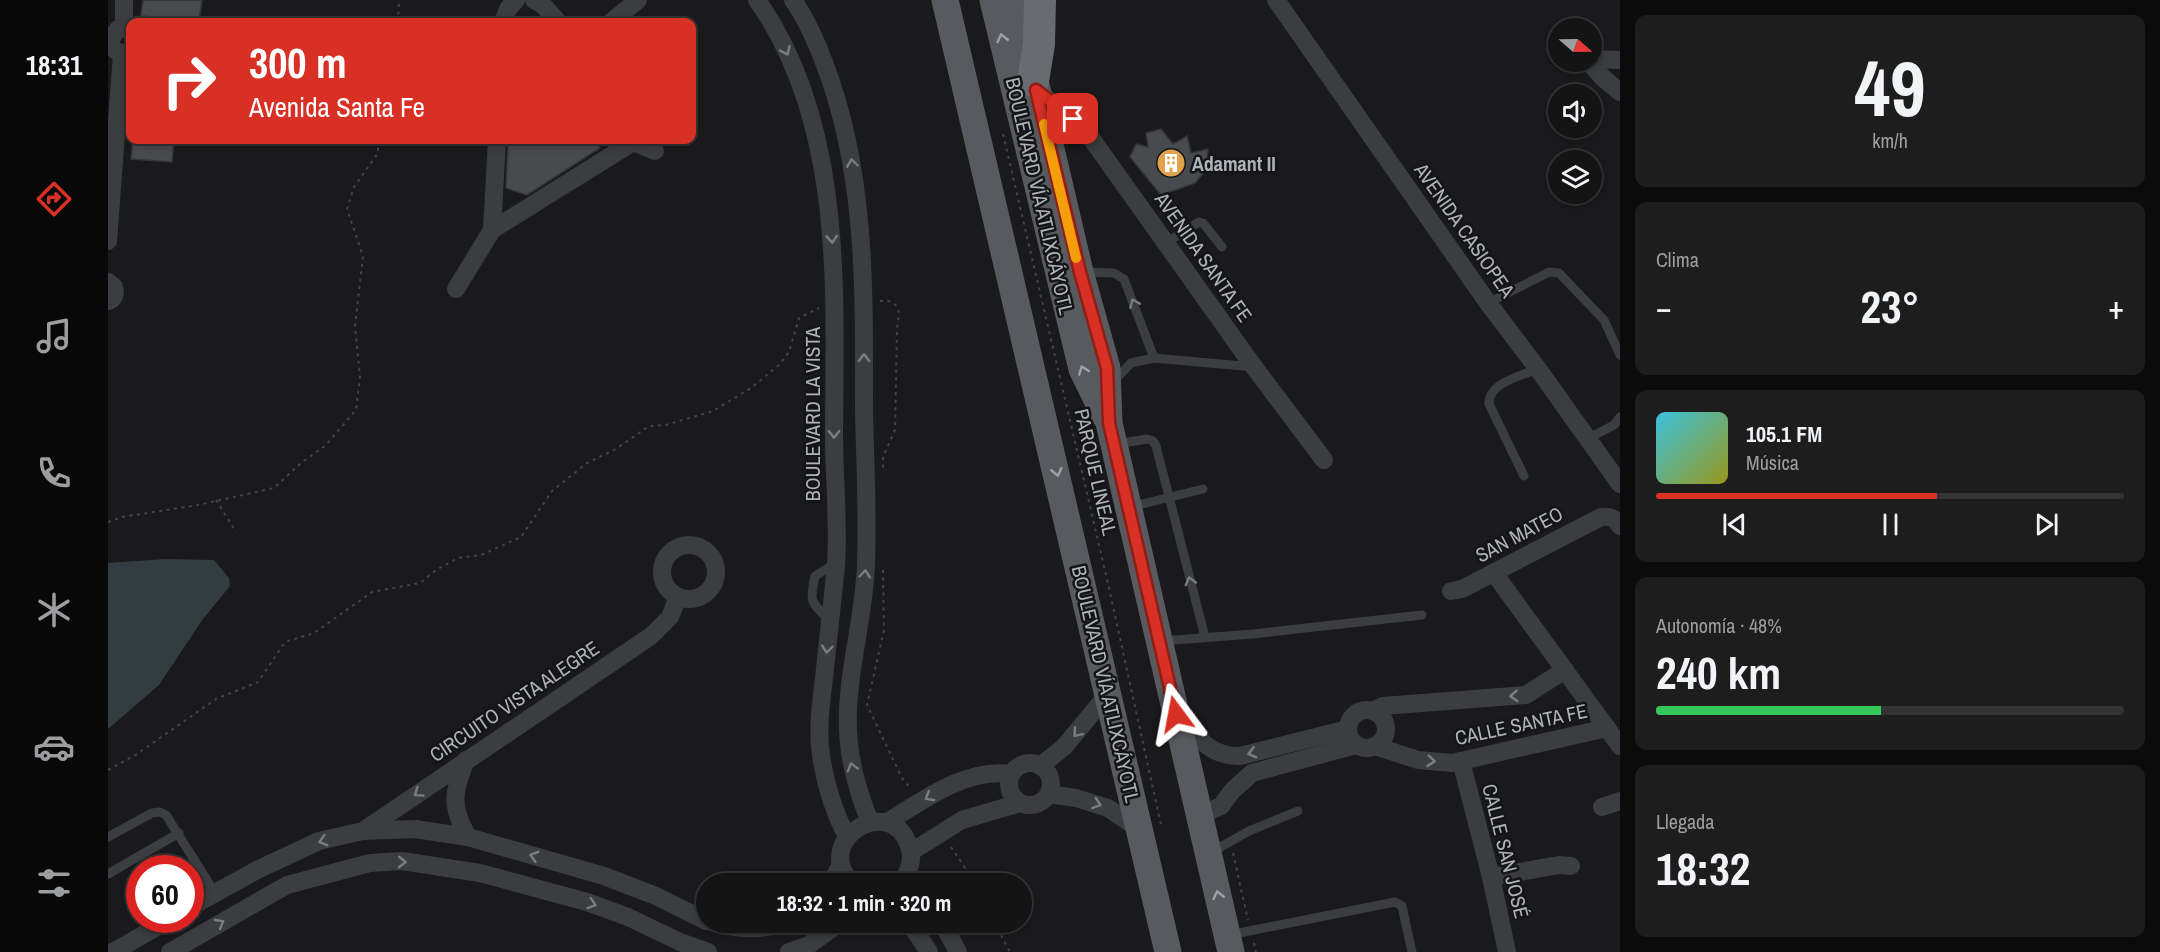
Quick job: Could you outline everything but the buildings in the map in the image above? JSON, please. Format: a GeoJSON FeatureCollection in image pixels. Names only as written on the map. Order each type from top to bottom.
{"type":"FeatureCollection","features":[{"type":"Feature","properties":{"kind":"highway"},"geometry":{"type":"LineString","coordinates":[[1034,86],[1039,44],[1040,0]]}},
{"type":"Feature","properties":{"kind":"main road","name":"BOULEVARD VÍA ATLIXCÁYOTL"},"geometry":{"type":"LineString","coordinates":[[927,0],[1013,361],[1028,391],[1044,415]]}},
{"type":"Feature","properties":{"kind":"main road","name":"BOULEVARD VÍA ATLIXCÁYOTL"},"geometry":{"type":"LineString","coordinates":[[945,0],[1108,694],[1151,829],[1168,952]]}},
{"type":"Feature","properties":{"kind":"main road","name":"BOULEVARD VÍA ATLIXCÁYOTL"},"geometry":{"type":"LineString","coordinates":[[993,0],[1082,369],[1111,434]]}},
{"type":"Feature","properties":{"kind":"main road","name":"BOULEVARD VÍA ATLIXCÁYOTL"},"geometry":{"type":"LineString","coordinates":[[1016,0],[1034,86],[1080,272],[1107,368],[1111,434],[1199,816],[1219,847],[1236,939]]}},
{"type":"Feature","properties":{"kind":"street"},"geometry":{"type":"LineString","coordinates":[[124,0],[126,19]]}},
{"type":"Feature","properties":{"kind":"street"},"geometry":{"type":"LineString","coordinates":[[505,18],[508,9],[516,0]]}},
{"type":"Feature","properties":{"kind":"street"},"geometry":{"type":"LineString","coordinates":[[534,0],[543,5],[554,18]]}},
{"type":"Feature","properties":{"kind":"street"},"geometry":{"type":"LineString","coordinates":[[615,18],[638,0]]}},
{"type":"Feature","properties":{"kind":"street","name":"BOULEVARD LA VISTA"},"geometry":{"type":"LineString","coordinates":[[757,0],[781,40],[798,77],[810,116],[831,221],[835,302],[836,563],[819,725],[820,754],[826,781],[846,837]]}},
{"type":"Feature","properties":{"kind":"street"},"geometry":{"type":"LineString","coordinates":[[794,0],[816,41],[838,101],[849,142],[856,189],[864,303],[866,564],[847,700],[846,729],[849,758],[866,812],[879,822],[898,829],[907,839],[911,852],[908,873]]}},
{"type":"Feature","properties":{"kind":"street","name":"AVENIDA CASIOPEA"},"geometry":{"type":"LineString","coordinates":[[1276,0],[1488,303],[1589,438],[1620,484]]}},
{"type":"Feature","properties":{"kind":"street"},"geometry":{"type":"LineString","coordinates":[[108,241],[126,52],[112,46],[110,40],[118,29],[126,29]]}},
{"type":"Feature","properties":{"kind":"street"},"geometry":{"type":"LineString","coordinates":[[1602,60],[1620,60]]}},
{"type":"Feature","properties":{"kind":"street"},"geometry":{"type":"LineString","coordinates":[[1598,72],[1620,92]]}},
{"type":"Feature","properties":{"kind":"street","name":"AVENIDA SANTA FE"},"geometry":{"type":"LineString","coordinates":[[1034,86],[1086,131],[1254,367],[1324,460]]}},
{"type":"Feature","properties":{"kind":"street"},"geometry":{"type":"LineString","coordinates":[[492,230],[497,144]]}},
{"type":"Feature","properties":{"kind":"street"},"geometry":{"type":"LineString","coordinates":[[456,289],[492,230],[628,144]]}},
{"type":"Feature","properties":{"kind":"street"},"geometry":{"type":"LineString","coordinates":[[640,144],[655,151]]}},
{"type":"Feature","properties":{"kind":"street"},"geometry":{"type":"LineString","coordinates":[[108,282],[114,287],[115,292],[114,297],[108,302]]}},
{"type":"Feature","properties":{"kind":"street"},"geometry":{"type":"LineString","coordinates":[[834,465],[865,465]]}},
{"type":"Feature","properties":{"kind":"street","name":"SAN MATEO"},"geometry":{"type":"LineString","coordinates":[[1451,591],[1462,589],[1494,573],[1601,516],[1614,521]]}},
{"type":"Feature","properties":{"kind":"street"},"geometry":{"type":"LineString","coordinates":[[1494,573],[1620,746]]}},
{"type":"Feature","properties":{"kind":"street","name":"CIRCUITO VISTA ALEGRE"},"geometry":{"type":"LineString","coordinates":[[363,831],[651,636],[669,617],[678,597]]}},
{"type":"Feature","properties":{"kind":"street","name":"CALLE SANTA FE"},"geometry":{"type":"LineString","coordinates":[[1373,711],[1383,706],[1526,695],[1565,670]]}},
{"type":"Feature","properties":{"kind":"street"},"geometry":{"type":"LineString","coordinates":[[1040,766],[1064,747],[1108,694]]}},
{"type":"Feature","properties":{"kind":"street"},"geometry":{"type":"LineString","coordinates":[[1176,714],[1207,746],[1229,756],[1352,737],[1369,748],[1382,740],[1385,723],[1373,711],[1364,710],[1356,713],[1350,720],[1352,737]]}},
{"type":"Feature","properties":{"kind":"street","name":"CALLE SANTA FE"},"geometry":{"type":"LineString","coordinates":[[1375,746],[1428,762],[1452,763],[1607,728]]}},
{"type":"Feature","properties":{"kind":"street"},"geometry":{"type":"LineString","coordinates":[[1199,816],[1221,806],[1232,791],[1252,773],[1352,737]]}},
{"type":"Feature","properties":{"kind":"street"},"geometry":{"type":"LineString","coordinates":[[466,760],[455,786],[454,803],[458,819],[468,837]]}},
{"type":"Feature","properties":{"kind":"street","name":"CALLE SAN JOSÉ"},"geometry":{"type":"LineString","coordinates":[[1461,761],[1491,877],[1507,952]]}},
{"type":"Feature","properties":{"kind":"street"},"geometry":{"type":"LineString","coordinates":[[845,873],[841,865],[841,850],[846,837],[857,827],[879,822],[950,785],[995,772],[1011,774],[1024,764],[1040,766],[1050,778],[1048,794],[1036,805],[1020,803],[962,820],[911,852]]}},
{"type":"Feature","properties":{"kind":"street"},"geometry":{"type":"LineString","coordinates":[[1011,774],[1010,790],[1020,803]]}},
{"type":"Feature","properties":{"kind":"street"},"geometry":{"type":"LineString","coordinates":[[1048,794],[1082,800],[1108,808],[1151,829]]}},
{"type":"Feature","properties":{"kind":"street"},"geometry":{"type":"LineString","coordinates":[[1602,807],[1620,801]]}},
{"type":"Feature","properties":{"kind":"street"},"geometry":{"type":"LineString","coordinates":[[204,899],[259,869],[319,841],[363,831],[415,830],[468,837],[604,876],[656,896],[696,916]]}},
{"type":"Feature","properties":{"kind":"street"},"geometry":{"type":"LineString","coordinates":[[170,952],[287,885],[370,863],[402,861],[480,873],[587,902],[708,952]]}},
{"type":"Feature","properties":{"kind":"street"},"geometry":{"type":"LineString","coordinates":[[836,873],[841,865]]}},
{"type":"Feature","properties":{"kind":"street"},"geometry":{"type":"LineString","coordinates":[[1491,877],[1559,865],[1571,866]]}},
{"type":"Feature","properties":{"kind":"street"},"geometry":{"type":"LineString","coordinates":[[113,952],[146,933]]}},
{"type":"Feature","properties":{"kind":"street"},"geometry":{"type":"LineString","coordinates":[[789,952],[809,945],[826,933]]}},
{"type":"Feature","properties":{"kind":"street"},"geometry":{"type":"LineString","coordinates":[[916,933],[929,952]]}},
{"type":"Feature","properties":{"kind":"street"},"geometry":{"type":"LineString","coordinates":[[948,933],[958,952]]}},
{"type":"Feature","properties":{"kind":"lane"},"geometry":{"type":"LineString","coordinates":[[1167,243],[1199,222],[1203,223],[1222,247]]}},
{"type":"Feature","properties":{"kind":"lane"},"geometry":{"type":"LineString","coordinates":[[1080,272],[1114,273],[1124,279],[1154,358]]}},
{"type":"Feature","properties":{"kind":"lane"},"geometry":{"type":"LineString","coordinates":[[1488,303],[1549,272],[1559,273],[1599,314],[1620,355]]}},
{"type":"Feature","properties":{"kind":"lane"},"geometry":{"type":"LineString","coordinates":[[1108,389],[1124,367],[1131,363],[1154,358],[1254,367]]}},
{"type":"Feature","properties":{"kind":"lane"},"geometry":{"type":"LineString","coordinates":[[1524,476],[1489,404],[1489,396],[1494,388],[1538,369]]}},
{"type":"Feature","properties":{"kind":"lane"},"geometry":{"type":"LineString","coordinates":[[1589,438],[1614,425],[1620,417]]}},
{"type":"Feature","properties":{"kind":"lane"},"geometry":{"type":"LineString","coordinates":[[1111,434],[1153,441],[1205,637]]}},
{"type":"Feature","properties":{"kind":"lane"},"geometry":{"type":"LineString","coordinates":[[1127,507],[1203,489]]}},
{"type":"Feature","properties":{"kind":"lane"},"geometry":{"type":"LineString","coordinates":[[1158,641],[1422,615]]}},
{"type":"Feature","properties":{"kind":"lane"},"geometry":{"type":"LineString","coordinates":[[1219,847],[1298,811]]}},
{"type":"Feature","properties":{"kind":"lane"},"geometry":{"type":"LineString","coordinates":[[108,837],[152,813],[160,812],[166,815],[179,832],[215,893]]}},
{"type":"Feature","properties":{"kind":"lane"},"geometry":{"type":"LineString","coordinates":[[108,874],[179,832]]}},
{"type":"Feature","properties":{"kind":"lane"},"geometry":{"type":"LineString","coordinates":[[1236,939],[1395,902],[1402,906],[1412,952]]}},
{"type":"Feature","properties":{"kind":"path"},"geometry":{"type":"LineString","coordinates":[[398,18],[399,0]]}},
{"type":"Feature","properties":{"kind":"path","name":"PARQUE LINEAL"},"geometry":{"type":"LineString","coordinates":[[1001,128],[1107,579],[1151,829]]}},
{"type":"Feature","properties":{"kind":"path"},"geometry":{"type":"LineString","coordinates":[[108,522],[122,517],[274,488],[301,463],[325,446],[356,410],[360,376],[355,327],[363,256],[347,208],[354,187],[378,153],[378,144]]}},
{"type":"Feature","properties":{"kind":"path"},"geometry":{"type":"LineString","coordinates":[[875,301],[889,301],[897,306],[899,313],[895,430],[883,457],[883,480]]}},
{"type":"Feature","properties":{"kind":"path"},"geometry":{"type":"LineString","coordinates":[[108,770],[137,754],[216,699],[258,682],[285,642],[314,633],[372,592],[420,583],[436,570],[458,558],[481,555],[521,537],[552,491],[587,462],[616,449],[649,426],[666,425],[713,411],[751,388],[789,352],[799,318],[811,311]]}},
{"type":"Feature","properties":{"kind":"path"},"geometry":{"type":"LineString","coordinates":[[216,500],[236,532]]}},
{"type":"Feature","properties":{"kind":"path"},"geometry":{"type":"LineString","coordinates":[[883,561],[884,630],[867,705],[902,778]]}},
{"type":"Feature","properties":{"kind":"path"},"geometry":{"type":"LineString","coordinates":[[1219,847],[1236,939],[1256,952]]}},
{"type":"Feature","properties":{"kind":"path"},"geometry":{"type":"LineString","coordinates":[[962,862],[969,873]]}},
{"type":"Feature","properties":{"kind":"path"},"geometry":{"type":"LineString","coordinates":[[1000,933],[1010,952]]}},
{"type":"Feature","properties":{"kind":"shaded area"},"geometry":{"type":"Polygon","coordinates":[[[165,559],[214,560],[229,578],[230,586],[203,619],[159,685],[108,729],[108,563],[165,559]]]}},
{"type":"Feature","properties":{"kind":"slow traffic"},"geometry":{"type":"LineString","coordinates":[[1044,124],[1076,258]]}},
{"type":"Feature","properties":{"kind":"place","name":"Adamant II"},"geometry":{"type":"Point","coordinates":[1171,163]}},
{"type":"Feature","properties":{"kind":"route"},"geometry":{"type":"LineString","coordinates":[[1073,119],[1036,90],[1080,272],[1107,368],[1109,423],[1176,714]]}}]}
